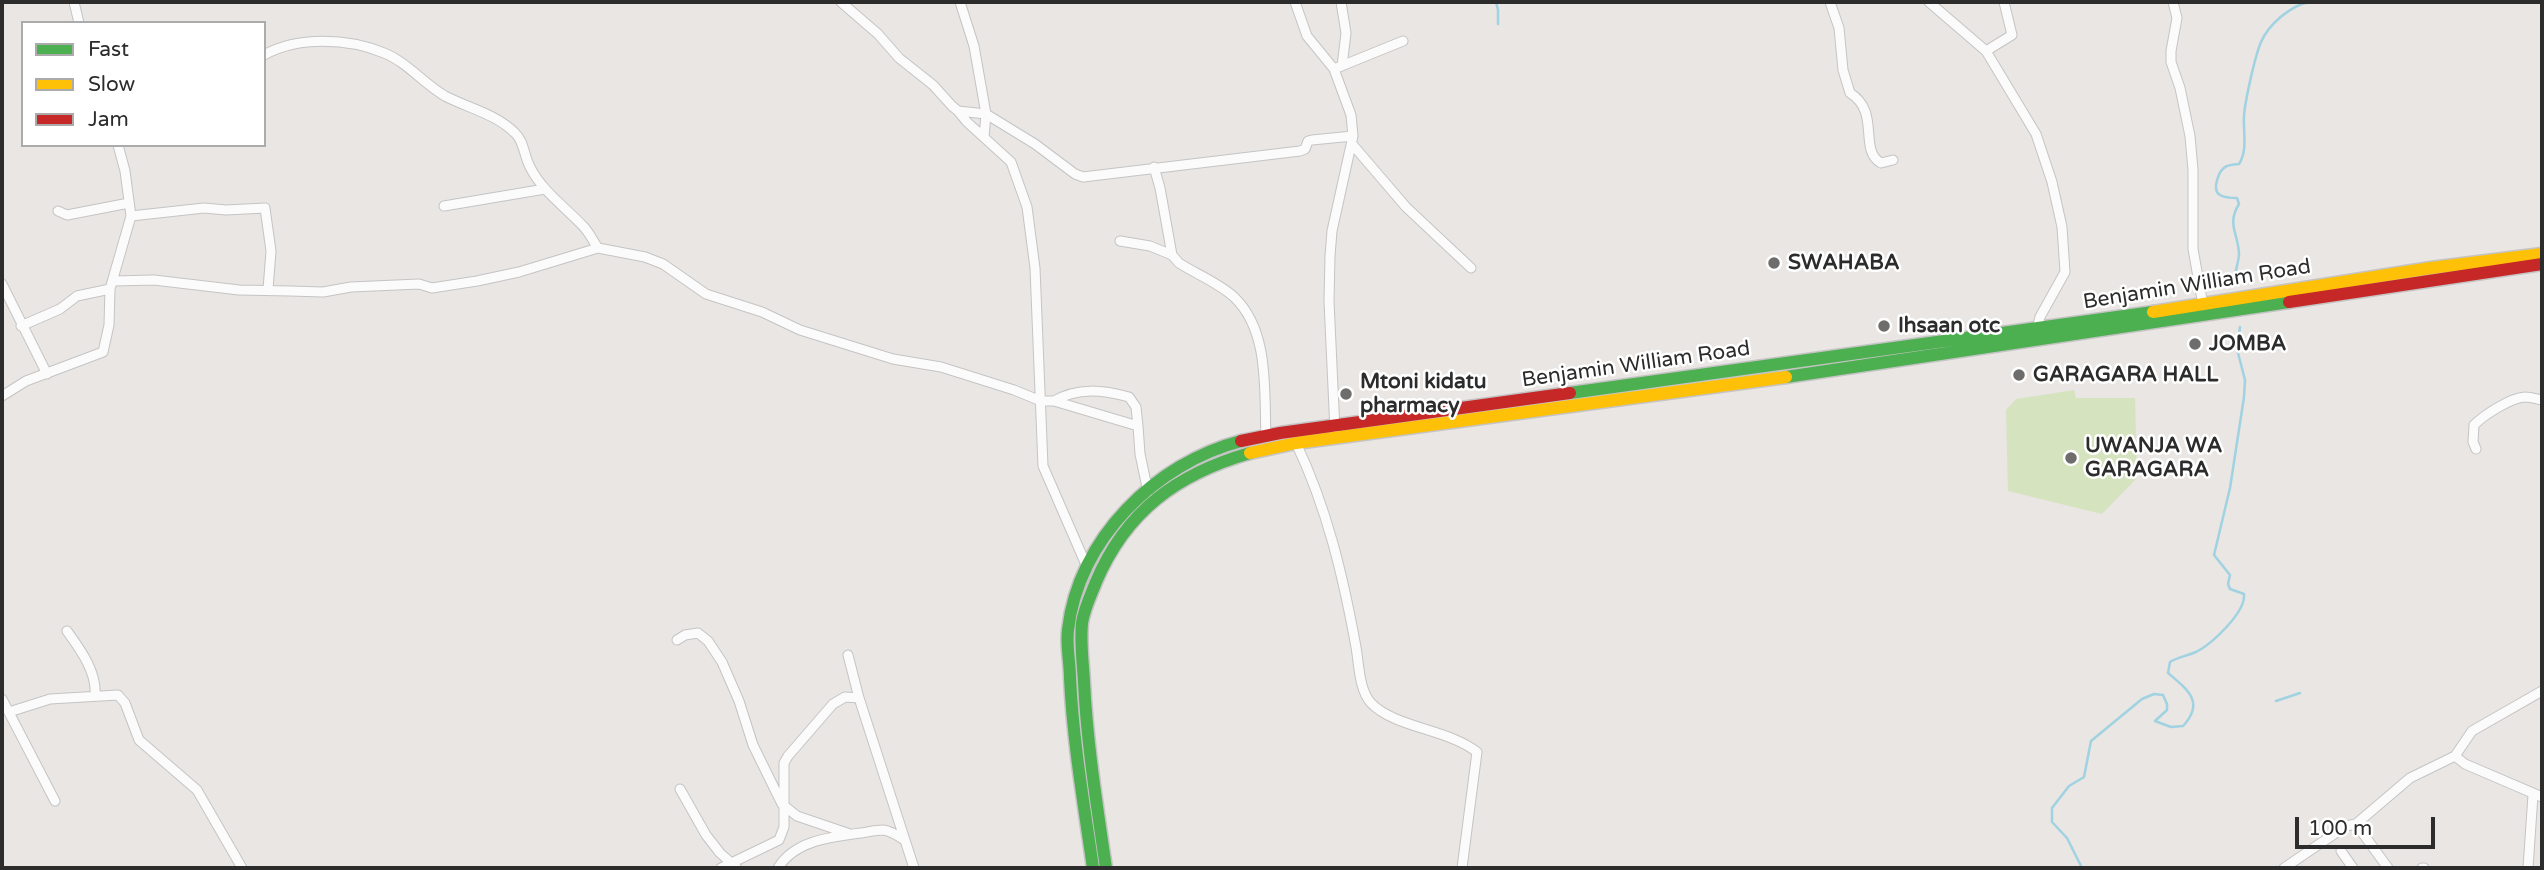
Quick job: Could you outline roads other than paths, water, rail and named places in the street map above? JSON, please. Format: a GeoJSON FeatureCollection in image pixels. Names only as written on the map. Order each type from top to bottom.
{"type":"FeatureCollection","features":[{"type":"Feature","properties":{"kind":"main road","name":"Benjamin William Road"},"geometry":{"type":"LineString","coordinates":[[1093,868],[1071,709],[1068,625],[1087,567],[1109,527],[1150,495],[1230,457],[1335,432],[2203,305],[2431,268],[2542,254]]}},
{"type":"Feature","properties":{"kind":"main road","name":"Benjamin William Road"},"geometry":{"type":"LineString","coordinates":[[1106,868],[1084,704],[1082,624],[1100,569],[1122,531],[1150,495],[1155,482],[1196,458],[1229,445],[1266,437],[1335,432],[2034,341],[2542,264]]}},
{"type":"Feature","properties":{"kind":"street"},"geometry":{"type":"LineString","coordinates":[[74,2],[79,21]]}},
{"type":"Feature","properties":{"kind":"street"},"geometry":{"type":"LineString","coordinates":[[841,2],[878,34],[899,58],[933,85],[972,127],[1011,162],[1027,206],[1035,268],[1044,473],[1087,567]]}},
{"type":"Feature","properties":{"kind":"street"},"geometry":{"type":"LineString","coordinates":[[960,2],[974,46],[986,114],[984,137]]}},
{"type":"Feature","properties":{"kind":"street"},"geometry":{"type":"LineString","coordinates":[[1295,2],[1307,36],[1338,67],[1351,116],[1352,140],[1332,231],[1330,256],[1329,301],[1335,432]]}},
{"type":"Feature","properties":{"kind":"street"},"geometry":{"type":"LineString","coordinates":[[1338,67],[1345,57],[1346,33],[1341,2]]}},
{"type":"Feature","properties":{"kind":"street"},"geometry":{"type":"LineString","coordinates":[[1830,2],[1839,28],[1843,70],[1850,93],[1858,96],[1868,113],[1867,134],[1875,160],[1881,163],[1892,160]]}},
{"type":"Feature","properties":{"kind":"street"},"geometry":{"type":"LineString","coordinates":[[1929,2],[1986,51],[2036,134],[2052,182],[2062,227],[2065,272],[2040,317],[2037,328]]}},
{"type":"Feature","properties":{"kind":"street"},"geometry":{"type":"LineString","coordinates":[[1986,51],[2012,35],[2004,2]]}},
{"type":"Feature","properties":{"kind":"street"},"geometry":{"type":"LineString","coordinates":[[2173,2],[2177,18],[2171,62],[2180,88],[2190,136],[2193,249],[2203,305]]}},
{"type":"Feature","properties":{"kind":"street"},"geometry":{"type":"LineString","coordinates":[[1338,67],[1403,41]]}},
{"type":"Feature","properties":{"kind":"street"},"geometry":{"type":"LineString","coordinates":[[266,54],[291,45],[315,42],[349,44],[385,53],[438,92],[507,125],[519,136],[529,166],[545,189],[584,227],[598,248]]}},
{"type":"Feature","properties":{"kind":"street"},"geometry":{"type":"LineString","coordinates":[[958,111],[986,114],[1083,177],[1154,167],[1260,158],[1300,151],[1312,140],[1352,140]]}},
{"type":"Feature","properties":{"kind":"street"},"geometry":{"type":"LineString","coordinates":[[972,127],[976,111]]}},
{"type":"Feature","properties":{"kind":"street"},"geometry":{"type":"LineString","coordinates":[[1352,140],[1406,207],[1471,268]]}},
{"type":"Feature","properties":{"kind":"street"},"geometry":{"type":"LineString","coordinates":[[2,396],[26,381],[103,352],[109,325],[112,285],[131,216],[119,147]]}},
{"type":"Feature","properties":{"kind":"street"},"geometry":{"type":"LineString","coordinates":[[1154,167],[1172,255]]}},
{"type":"Feature","properties":{"kind":"street"},"geometry":{"type":"LineString","coordinates":[[444,206],[545,189]]}},
{"type":"Feature","properties":{"kind":"street"},"geometry":{"type":"LineString","coordinates":[[58,211],[67,215],[129,203]]}},
{"type":"Feature","properties":{"kind":"street"},"geometry":{"type":"LineString","coordinates":[[131,216],[205,208],[265,208],[271,251],[268,289]]}},
{"type":"Feature","properties":{"kind":"street"},"geometry":{"type":"LineString","coordinates":[[1120,242],[1150,246],[1172,255],[1179,263],[1233,296],[1255,326],[1264,379],[1266,437]]}},
{"type":"Feature","properties":{"kind":"street"},"geometry":{"type":"LineString","coordinates":[[21,326],[60,309],[76,296],[112,285],[154,280],[239,290],[323,292],[419,284],[432,288],[540,267],[598,248],[645,257],[663,264],[706,295],[762,312],[800,330],[893,359],[941,367],[1041,401],[1054,401],[1138,426]]}},
{"type":"Feature","properties":{"kind":"street"},"geometry":{"type":"LineString","coordinates":[[2,284],[47,374]]}},
{"type":"Feature","properties":{"kind":"street"},"geometry":{"type":"LineString","coordinates":[[1054,401],[1065,395],[1094,390],[1129,397],[1136,407],[1150,495]]}},
{"type":"Feature","properties":{"kind":"street"},"geometry":{"type":"LineString","coordinates":[[2476,449],[2473,442],[2474,425],[2483,415],[2518,398],[2542,400]]}},
{"type":"Feature","properties":{"kind":"street"},"geometry":{"type":"LineString","coordinates":[[1296,443],[1331,530],[1368,698],[1383,712],[1455,739],[1476,752],[1462,868]]}},
{"type":"Feature","properties":{"kind":"street"},"geometry":{"type":"LineString","coordinates":[[67,631],[88,666],[96,688],[95,695]]}},
{"type":"Feature","properties":{"kind":"street"},"geometry":{"type":"LineString","coordinates":[[677,640],[685,635],[698,633],[716,652],[739,701],[752,745],[774,792],[785,807],[797,816],[850,834]]}},
{"type":"Feature","properties":{"kind":"street"},"geometry":{"type":"LineString","coordinates":[[848,655],[859,698],[914,868]]}},
{"type":"Feature","properties":{"kind":"street"},"geometry":{"type":"LineString","coordinates":[[2284,868],[2346,826],[2356,824],[2410,778],[2455,756],[2472,731],[2542,691]]}},
{"type":"Feature","properties":{"kind":"street"},"geometry":{"type":"LineString","coordinates":[[9,712],[50,699],[118,695],[125,703],[139,740],[197,790],[242,868]]}},
{"type":"Feature","properties":{"kind":"street"},"geometry":{"type":"LineString","coordinates":[[721,868],[734,866],[779,840],[784,827],[785,763],[788,755],[833,704],[850,696],[859,698]]}},
{"type":"Feature","properties":{"kind":"street"},"geometry":{"type":"LineString","coordinates":[[2,699],[55,801]]}},
{"type":"Feature","properties":{"kind":"street"},"geometry":{"type":"LineString","coordinates":[[2455,756],[2465,764],[2538,796],[2528,868]]}},
{"type":"Feature","properties":{"kind":"street"},"geometry":{"type":"LineString","coordinates":[[680,789],[706,835],[734,866]]}},
{"type":"Feature","properties":{"kind":"street"},"geometry":{"type":"LineString","coordinates":[[2356,824],[2388,868]]}},
{"type":"Feature","properties":{"kind":"street"},"geometry":{"type":"LineString","coordinates":[[778,868],[793,852],[816,841],[883,830],[894,832],[903,839]]}},
{"type":"Feature","properties":{"kind":"street"},"geometry":{"type":"LineString","coordinates":[[2341,851],[2353,868]]}},
{"type":"Feature","properties":{"kind":"waterway"},"geometry":{"type":"LineString","coordinates":[[1496,2],[1498,24]]}},
{"type":"Feature","properties":{"kind":"waterway"},"geometry":{"type":"LineString","coordinates":[[2234,284],[2239,255],[2233,224],[2239,204],[2237,198],[2224,197],[2217,192],[2217,180],[2224,168],[2239,164],[2242,159],[2246,100],[2261,42],[2281,17],[2295,7],[2309,2]]}},
{"type":"Feature","properties":{"kind":"waterway"},"geometry":{"type":"LineString","coordinates":[[2082,868],[2067,838],[2052,822],[2052,808],[2069,786],[2084,777],[2091,741],[2142,699],[2154,694],[2163,695],[2167,704],[2167,710],[2155,721],[2171,727],[2183,726],[2193,710],[2193,703],[2187,691],[2168,673],[2170,662],[2196,652],[2211,642],[2227,627],[2240,610],[2243,601],[2244,594],[2230,589],[2230,575],[2214,555],[2230,488],[2244,397],[2245,380],[2237,349],[2240,327]]}},
{"type":"Feature","properties":{"kind":"waterway"},"geometry":{"type":"LineString","coordinates":[[2276,701],[2300,693]]}},
{"type":"Feature","properties":{"kind":"place","name":"SWAHABA"},"geometry":{"type":"Point","coordinates":[1774,263]}},
{"type":"Feature","properties":{"kind":"place","name":"Ihsaan otc"},"geometry":{"type":"Point","coordinates":[1884,326]}},
{"type":"Feature","properties":{"kind":"place","name":"JOMBA"},"geometry":{"type":"Point","coordinates":[2195,344]}},
{"type":"Feature","properties":{"kind":"place","name":"GARAGARA HALL"},"geometry":{"type":"Point","coordinates":[2019,375]}},
{"type":"Feature","properties":{"kind":"place","name":"Mtoni kidatu pharmacy"},"geometry":{"type":"Point","coordinates":[1346,394]}},
{"type":"Feature","properties":{"kind":"place","name":"UWANJA WA GARAGARA"},"geometry":{"type":"Point","coordinates":[2071,458]}}]}
